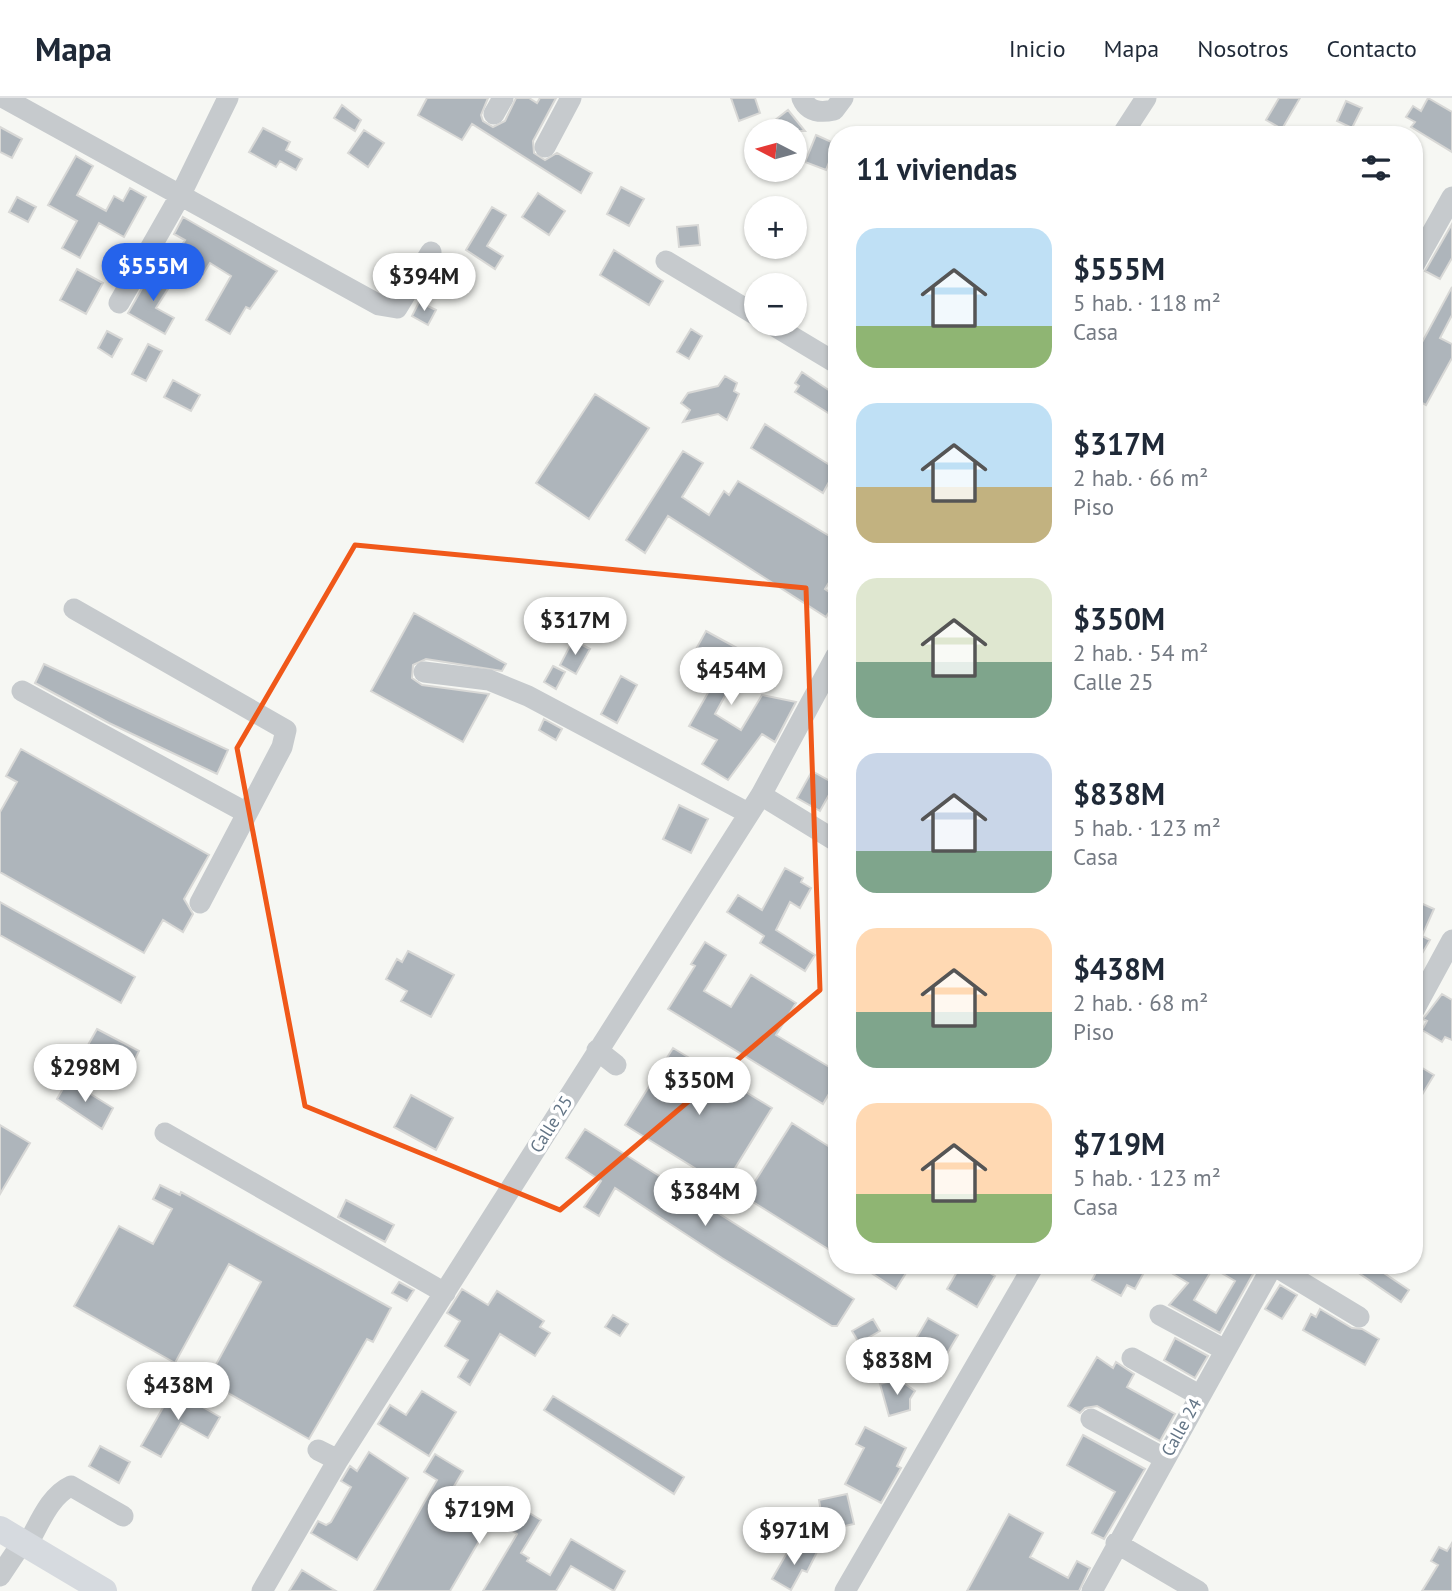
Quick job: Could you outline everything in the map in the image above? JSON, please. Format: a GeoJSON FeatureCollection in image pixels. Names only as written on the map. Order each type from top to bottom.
{"type":"FeatureCollection","features":[{"type":"Feature","properties":{"kind":"main road"},"geometry":{"type":"LineString","coordinates":[[17,1539],[91,1588]]}},
{"type":"Feature","properties":{"kind":"street"},"geometry":{"type":"LineString","coordinates":[[4,98],[379,305],[397,308],[430,252]]}},
{"type":"Feature","properties":{"kind":"street"},"geometry":{"type":"LineString","coordinates":[[119,303],[180,196],[228,98]]}},
{"type":"Feature","properties":{"kind":"street"},"geometry":{"type":"LineString","coordinates":[[545,147],[571,98]]}},
{"type":"Feature","properties":{"kind":"street"},"geometry":{"type":"LineString","coordinates":[[802,98],[809,108],[822,112],[834,110],[843,98]]}},
{"type":"Feature","properties":{"kind":"street"},"geometry":{"type":"LineString","coordinates":[[1128,126],[1146,98]]}},
{"type":"Feature","properties":{"kind":"street"},"geometry":{"type":"LineString","coordinates":[[1423,249],[1452,197]]}},
{"type":"Feature","properties":{"kind":"street"},"geometry":{"type":"LineString","coordinates":[[666,261],[744,308]]}},
{"type":"Feature","properties":{"kind":"street"},"geometry":{"type":"LineString","coordinates":[[791,336],[828,358]]}},
{"type":"Feature","properties":{"kind":"street"},"geometry":{"type":"LineString","coordinates":[[74,609],[286,730],[282,747],[200,903]]}},
{"type":"Feature","properties":{"kind":"street","name":"Calle 25"},"geometry":{"type":"LineString","coordinates":[[261,1591],[338,1460],[445,1293],[508,1212],[597,1050],[685,918],[761,795],[828,662]]}},
{"type":"Feature","properties":{"kind":"street"},"geometry":{"type":"LineString","coordinates":[[424,672],[489,680],[528,696],[748,813]]}},
{"type":"Feature","properties":{"kind":"street"},"geometry":{"type":"LineString","coordinates":[[22,691],[247,813]]}},
{"type":"Feature","properties":{"kind":"street"},"geometry":{"type":"LineString","coordinates":[[761,795],[828,836]]}},
{"type":"Feature","properties":{"kind":"street"},"geometry":{"type":"LineString","coordinates":[[1423,993],[1452,940]]}},
{"type":"Feature","properties":{"kind":"street"},"geometry":{"type":"LineString","coordinates":[[597,1050],[616,1065]]}},
{"type":"Feature","properties":{"kind":"street"},"geometry":{"type":"LineString","coordinates":[[164,1133],[445,1293]]}},
{"type":"Feature","properties":{"kind":"street"},"geometry":{"type":"LineString","coordinates":[[845,1591],[1029,1274]]}},
{"type":"Feature","properties":{"kind":"street","name":"Calle 24"},"geometry":{"type":"LineString","coordinates":[[1092,1591],[1116,1543],[1268,1274]]}},
{"type":"Feature","properties":{"kind":"street"},"geometry":{"type":"LineString","coordinates":[[1288,1274],[1359,1317]]}},
{"type":"Feature","properties":{"kind":"street"},"geometry":{"type":"LineString","coordinates":[[1160,1315],[1225,1350]]}},
{"type":"Feature","properties":{"kind":"street"},"geometry":{"type":"LineString","coordinates":[[1132,1358],[1199,1395]]}},
{"type":"Feature","properties":{"kind":"street"},"geometry":{"type":"LineString","coordinates":[[1091,1419],[1164,1458]]}},
{"type":"Feature","properties":{"kind":"street"},"geometry":{"type":"LineString","coordinates":[[318,1450],[338,1460]]}},
{"type":"Feature","properties":{"kind":"street"},"geometry":{"type":"LineString","coordinates":[[2,1573],[17,1539],[61,1491],[71,1486],[123,1516]]}},
{"type":"Feature","properties":{"kind":"street"},"geometry":{"type":"LineString","coordinates":[[1116,1543],[1198,1591]]}},
{"type":"Feature","properties":{"kind":"highlighted area"},"geometry":{"type":"Polygon","coordinates":[[[355,545],[806,588],[820,990],[560,1210],[305,1106],[237,748],[355,545]]]}},
{"type":"Feature","properties":{"kind":"building"},"geometry":{"type":"Polygon","coordinates":[[[427,98],[488,98],[481,115],[483,121],[493,127],[505,121],[516,98],[529,98],[537,103],[540,98],[556,98],[533,141],[534,153],[545,160],[557,153],[592,173],[581,193],[472,124],[462,140],[418,115],[427,98]]]}},
{"type":"Feature","properties":{"kind":"building"},"geometry":{"type":"Polygon","coordinates":[[[731,98],[755,98],[760,113],[739,121],[731,98]]]}},
{"type":"Feature","properties":{"kind":"building"},"geometry":{"type":"Polygon","coordinates":[[[1279,98],[1300,98],[1284,126],[1277,126],[1266,120],[1279,98]]]}},
{"type":"Feature","properties":{"kind":"building"},"geometry":{"type":"Polygon","coordinates":[[[1428,98],[1452,112],[1452,152],[1423,134],[1423,126],[1412,126],[1415,122],[1406,117],[1413,106],[1421,111],[1428,98]]]}},
{"type":"Feature","properties":{"kind":"building"},"geometry":{"type":"Polygon","coordinates":[[[1346,101],[1362,108],[1353,126],[1337,121],[1346,101]]]}},
{"type":"Feature","properties":{"kind":"building"},"geometry":{"type":"Polygon","coordinates":[[[342,105],[361,120],[355,131],[334,118],[342,105]]]}},
{"type":"Feature","properties":{"kind":"building"},"geometry":{"type":"Polygon","coordinates":[[[788,110],[795,119],[776,119],[788,110]]]}},
{"type":"Feature","properties":{"kind":"building"},"geometry":{"type":"Polygon","coordinates":[[[0,127],[22,139],[12,158],[0,152],[0,127]]]}},
{"type":"Feature","properties":{"kind":"building"},"geometry":{"type":"Polygon","coordinates":[[[263,128],[290,142],[286,150],[302,159],[296,170],[280,161],[276,167],[249,152],[263,128]]]}},
{"type":"Feature","properties":{"kind":"building"},"geometry":{"type":"Polygon","coordinates":[[[364,130],[384,143],[368,167],[348,153],[364,130]]]}},
{"type":"Feature","properties":{"kind":"building"},"geometry":{"type":"Polygon","coordinates":[[[816,135],[828,140],[826,170],[807,163],[816,135]]]}},
{"type":"Feature","properties":{"kind":"building"},"geometry":{"type":"Polygon","coordinates":[[[76,156],[93,166],[77,195],[106,211],[114,196],[123,201],[130,188],[146,197],[124,237],[99,223],[80,258],[62,248],[77,221],[48,205],[76,156]]]}},
{"type":"Feature","properties":{"kind":"building"},"geometry":{"type":"Polygon","coordinates":[[[621,187],[644,199],[629,226],[607,214],[621,187]]]}},
{"type":"Feature","properties":{"kind":"building"},"geometry":{"type":"Polygon","coordinates":[[[538,193],[565,211],[549,235],[522,217],[538,193]]]}},
{"type":"Feature","properties":{"kind":"building"},"geometry":{"type":"Polygon","coordinates":[[[17,197],[36,207],[28,222],[9,212],[17,197]]]}},
{"type":"Feature","properties":{"kind":"building"},"geometry":{"type":"Polygon","coordinates":[[[492,207],[506,215],[487,246],[503,256],[495,269],[466,250],[492,207]]]}},
{"type":"Feature","properties":{"kind":"building"},"geometry":{"type":"Polygon","coordinates":[[[183,217],[277,271],[250,309],[246,307],[230,334],[206,320],[231,276],[210,263],[203,274],[188,264],[181,275],[168,267],[185,240],[174,234],[183,217]]]}},
{"type":"Feature","properties":{"kind":"building"},"geometry":{"type":"Polygon","coordinates":[[[1452,224],[1452,258],[1440,279],[1425,271],[1452,224]]]}},
{"type":"Feature","properties":{"kind":"building"},"geometry":{"type":"Polygon","coordinates":[[[698,225],[700,245],[679,247],[677,227],[698,225]]]}},
{"type":"Feature","properties":{"kind":"building"},"geometry":{"type":"Polygon","coordinates":[[[614,250],[663,281],[649,305],[600,275],[614,250]]]}},
{"type":"Feature","properties":{"kind":"building"},"geometry":{"type":"Polygon","coordinates":[[[77,269],[103,283],[86,314],[60,300],[77,269]]]}},
{"type":"Feature","properties":{"kind":"building"},"geometry":{"type":"Polygon","coordinates":[[[153,269],[173,281],[156,308],[174,318],[165,334],[128,313],[153,269]]]}},
{"type":"Feature","properties":{"kind":"building"},"geometry":{"type":"Polygon","coordinates":[[[1452,287],[1452,315],[1440,338],[1452,344],[1452,358],[1426,405],[1423,403],[1423,340],[1452,287]]]}},
{"type":"Feature","properties":{"kind":"building"},"geometry":{"type":"Polygon","coordinates":[[[419,302],[436,310],[428,325],[412,316],[419,302]]]}},
{"type":"Feature","properties":{"kind":"building"},"geometry":{"type":"Polygon","coordinates":[[[691,329],[702,336],[689,359],[677,352],[691,329]]]}},
{"type":"Feature","properties":{"kind":"building"},"geometry":{"type":"Polygon","coordinates":[[[107,331],[122,339],[112,357],[98,348],[107,331]]]}},
{"type":"Feature","properties":{"kind":"building"},"geometry":{"type":"Polygon","coordinates":[[[148,344],[162,351],[146,381],[132,374],[148,344]]]}},
{"type":"Feature","properties":{"kind":"building"},"geometry":{"type":"Polygon","coordinates":[[[802,372],[828,390],[828,413],[795,392],[799,386],[795,383],[802,372]]]}},
{"type":"Feature","properties":{"kind":"building"},"geometry":{"type":"Polygon","coordinates":[[[725,376],[737,383],[734,391],[739,394],[727,420],[718,414],[683,422],[690,410],[681,403],[688,393],[718,386],[725,376]]]}},
{"type":"Feature","properties":{"kind":"building"},"geometry":{"type":"Polygon","coordinates":[[[173,380],[200,395],[191,411],[164,397],[173,380]]]}},
{"type":"Feature","properties":{"kind":"building"},"geometry":{"type":"Polygon","coordinates":[[[595,394],[649,428],[589,519],[536,483],[595,394]]]}},
{"type":"Feature","properties":{"kind":"building"},"geometry":{"type":"Polygon","coordinates":[[[765,424],[828,464],[828,484],[823,493],[751,448],[765,424]]]}},
{"type":"Feature","properties":{"kind":"building"},"geometry":{"type":"Polygon","coordinates":[[[683,451],[703,463],[682,497],[709,515],[724,491],[729,495],[738,481],[828,535],[828,584],[825,589],[828,591],[828,614],[826,617],[668,516],[645,553],[626,540],[683,451]]]}},
{"type":"Feature","properties":{"kind":"building"},"geometry":{"type":"Polygon","coordinates":[[[414,613],[506,664],[502,671],[426,659],[413,665],[412,678],[422,685],[489,694],[463,742],[371,691],[414,613]]]}},
{"type":"Feature","properties":{"kind":"building"},"geometry":{"type":"Polygon","coordinates":[[[706,631],[748,654],[715,714],[741,730],[762,695],[796,702],[775,742],[762,734],[728,780],[702,764],[717,740],[689,726],[713,684],[685,669],[706,631]]]}},
{"type":"Feature","properties":{"kind":"building"},"geometry":{"type":"Polygon","coordinates":[[[573,640],[590,649],[576,674],[560,665],[573,640]]]}},
{"type":"Feature","properties":{"kind":"building"},"geometry":{"type":"Polygon","coordinates":[[[44,664],[228,750],[217,774],[109,723],[35,683],[44,664]]]}},
{"type":"Feature","properties":{"kind":"building"},"geometry":{"type":"Polygon","coordinates":[[[553,666],[565,672],[556,689],[544,682],[553,666]]]}},
{"type":"Feature","properties":{"kind":"building"},"geometry":{"type":"Polygon","coordinates":[[[621,676],[637,685],[617,723],[601,714],[621,676]]]}},
{"type":"Feature","properties":{"kind":"building"},"geometry":{"type":"Polygon","coordinates":[[[544,719],[562,729],[556,740],[539,730],[544,719]]]}},
{"type":"Feature","properties":{"kind":"building"},"geometry":{"type":"Polygon","coordinates":[[[21,749],[209,855],[184,899],[193,914],[183,932],[163,920],[144,953],[0,872],[0,812],[17,782],[6,776],[21,749]]]}},
{"type":"Feature","properties":{"kind":"building"},"geometry":{"type":"Polygon","coordinates":[[[812,771],[828,780],[828,797],[820,811],[797,798],[812,771]]]}},
{"type":"Feature","properties":{"kind":"building"},"geometry":{"type":"Polygon","coordinates":[[[679,805],[708,819],[691,853],[663,839],[679,805]]]}},
{"type":"Feature","properties":{"kind":"building"},"geometry":{"type":"Polygon","coordinates":[[[785,868],[803,878],[801,882],[811,888],[800,908],[790,902],[776,930],[815,955],[805,971],[760,943],[764,936],[727,912],[738,895],[762,910],[785,868]]]}},
{"type":"Feature","properties":{"kind":"building"},"geometry":{"type":"Polygon","coordinates":[[[0,902],[135,977],[121,1003],[0,935],[0,902]]]}},
{"type":"Feature","properties":{"kind":"building"},"geometry":{"type":"Polygon","coordinates":[[[1423,904],[1434,909],[1423,934],[1423,904]]]}},
{"type":"Feature","properties":{"kind":"building"},"geometry":{"type":"Polygon","coordinates":[[[1423,936],[1430,940],[1423,952],[1423,936]]]}},
{"type":"Feature","properties":{"kind":"building"},"geometry":{"type":"Polygon","coordinates":[[[705,942],[726,955],[704,991],[731,1007],[751,975],[796,1003],[776,1035],[828,1066],[828,1096],[823,1104],[668,1009],[695,966],[691,964],[705,942]]]}},
{"type":"Feature","properties":{"kind":"building"},"geometry":{"type":"Polygon","coordinates":[[[408,951],[454,975],[431,1017],[401,1001],[407,991],[386,979],[397,959],[402,962],[408,951]]]}},
{"type":"Feature","properties":{"kind":"building"},"geometry":{"type":"Polygon","coordinates":[[[1442,994],[1452,1000],[1452,1040],[1445,1037],[1442,1042],[1423,1031],[1427,1021],[1423,1019],[1442,994]]]}},
{"type":"Feature","properties":{"kind":"building"},"geometry":{"type":"Polygon","coordinates":[[[97,1029],[139,1051],[125,1079],[83,1054],[97,1029]]]}},
{"type":"Feature","properties":{"kind":"building"},"geometry":{"type":"Polygon","coordinates":[[[673,1048],[772,1108],[724,1186],[625,1125],[673,1048]]]}},
{"type":"Feature","properties":{"kind":"building"},"geometry":{"type":"Polygon","coordinates":[[[1423,1068],[1434,1075],[1423,1093],[1423,1068]]]}},
{"type":"Feature","properties":{"kind":"building"},"geometry":{"type":"Polygon","coordinates":[[[68,1080],[113,1108],[102,1129],[57,1099],[68,1080]]]}},
{"type":"Feature","properties":{"kind":"building"},"geometry":{"type":"Polygon","coordinates":[[[411,1095],[453,1118],[436,1150],[394,1127],[411,1095]]]}},
{"type":"Feature","properties":{"kind":"building"},"geometry":{"type":"Polygon","coordinates":[[[792,1123],[828,1146],[828,1249],[745,1197],[792,1123]]]}},
{"type":"Feature","properties":{"kind":"building"},"geometry":{"type":"Polygon","coordinates":[[[0,1125],[30,1143],[0,1194],[0,1125]]]}},
{"type":"Feature","properties":{"kind":"building"},"geometry":{"type":"Polygon","coordinates":[[[585,1129],[854,1299],[837,1326],[832,1326],[722,1258],[615,1188],[599,1216],[584,1207],[601,1181],[566,1158],[585,1129]]]}},
{"type":"Feature","properties":{"kind":"building"},"geometry":{"type":"Polygon","coordinates":[[[160,1185],[180,1195],[181,1192],[391,1308],[373,1342],[367,1339],[309,1439],[207,1381],[261,1282],[229,1264],[175,1363],[74,1306],[119,1226],[153,1244],[172,1209],[153,1199],[160,1185]]]}},
{"type":"Feature","properties":{"kind":"building"},"geometry":{"type":"Polygon","coordinates":[[[346,1200],[394,1225],[385,1242],[338,1217],[346,1200]]]}},
{"type":"Feature","properties":{"kind":"building"},"geometry":{"type":"Polygon","coordinates":[[[873,1274],[905,1274],[896,1289],[873,1274]]]}},
{"type":"Feature","properties":{"kind":"building"},"geometry":{"type":"Polygon","coordinates":[[[956,1274],[995,1276],[977,1307],[947,1289],[956,1274]]]}},
{"type":"Feature","properties":{"kind":"building"},"geometry":{"type":"Polygon","coordinates":[[[1095,1274],[1143,1274],[1135,1289],[1127,1285],[1121,1296],[1092,1280],[1095,1274]]]}},
{"type":"Feature","properties":{"kind":"building"},"geometry":{"type":"Polygon","coordinates":[[[1173,1274],[1209,1274],[1194,1300],[1216,1313],[1235,1281],[1223,1274],[1253,1274],[1220,1333],[1169,1305],[1188,1283],[1173,1274]]]}},
{"type":"Feature","properties":{"kind":"building"},"geometry":{"type":"Polygon","coordinates":[[[1360,1274],[1385,1274],[1409,1290],[1401,1302],[1360,1274]]]}},
{"type":"Feature","properties":{"kind":"building"},"geometry":{"type":"Polygon","coordinates":[[[399,1282],[414,1290],[407,1301],[392,1293],[399,1282]]]}},
{"type":"Feature","properties":{"kind":"building"},"geometry":{"type":"Polygon","coordinates":[[[1280,1285],[1297,1295],[1282,1319],[1265,1309],[1280,1285]]]}},
{"type":"Feature","properties":{"kind":"building"},"geometry":{"type":"Polygon","coordinates":[[[462,1289],[488,1305],[497,1291],[544,1321],[540,1327],[550,1333],[535,1356],[500,1334],[470,1385],[458,1377],[468,1360],[445,1346],[460,1321],[447,1313],[462,1289]]]}},
{"type":"Feature","properties":{"kind":"building"},"geometry":{"type":"Polygon","coordinates":[[[1320,1309],[1352,1328],[1362,1329],[1379,1339],[1365,1365],[1303,1330],[1311,1314],[1316,1317],[1320,1309]]]}},
{"type":"Feature","properties":{"kind":"building"},"geometry":{"type":"Polygon","coordinates":[[[613,1315],[628,1324],[620,1336],[605,1327],[613,1315]]]}},
{"type":"Feature","properties":{"kind":"building"},"geometry":{"type":"Polygon","coordinates":[[[928,1318],[958,1335],[939,1367],[910,1349],[928,1318]]]}},
{"type":"Feature","properties":{"kind":"building"},"geometry":{"type":"Polygon","coordinates":[[[873,1319],[880,1331],[859,1343],[852,1331],[873,1319]]]}},
{"type":"Feature","properties":{"kind":"building"},"geometry":{"type":"Polygon","coordinates":[[[1175,1338],[1208,1356],[1195,1378],[1164,1360],[1175,1338]]]}},
{"type":"Feature","properties":{"kind":"building"},"geometry":{"type":"Polygon","coordinates":[[[1097,1357],[1113,1368],[1116,1362],[1134,1374],[1127,1387],[1175,1414],[1160,1441],[1097,1406],[1085,1408],[1080,1413],[1068,1406],[1097,1357]]]}},
{"type":"Feature","properties":{"kind":"building"},"geometry":{"type":"Polygon","coordinates":[[[898,1379],[915,1391],[910,1399],[910,1410],[889,1416],[880,1384],[898,1379]]]}},
{"type":"Feature","properties":{"kind":"building"},"geometry":{"type":"Polygon","coordinates":[[[173,1390],[220,1417],[208,1438],[181,1423],[161,1457],[141,1446],[173,1390]]]}},
{"type":"Feature","properties":{"kind":"building"},"geometry":{"type":"Polygon","coordinates":[[[422,1391],[456,1412],[429,1456],[378,1424],[390,1405],[406,1415],[422,1391]]]}},
{"type":"Feature","properties":{"kind":"building"},"geometry":{"type":"Polygon","coordinates":[[[553,1396],[684,1477],[674,1494],[544,1410],[553,1396]]]}},
{"type":"Feature","properties":{"kind":"building"},"geometry":{"type":"Polygon","coordinates":[[[865,1427],[906,1448],[897,1466],[901,1468],[881,1503],[845,1484],[864,1448],[856,1444],[865,1427]]]}},
{"type":"Feature","properties":{"kind":"building"},"geometry":{"type":"Polygon","coordinates":[[[1083,1435],[1145,1469],[1104,1539],[1092,1533],[1115,1492],[1067,1465],[1083,1435]]]}},
{"type":"Feature","properties":{"kind":"building"},"geometry":{"type":"Polygon","coordinates":[[[100,1446],[130,1462],[119,1483],[89,1466],[100,1446]]]}},
{"type":"Feature","properties":{"kind":"building"},"geometry":{"type":"Polygon","coordinates":[[[369,1452],[408,1478],[357,1560],[311,1533],[318,1521],[326,1525],[331,1522],[351,1487],[341,1481],[350,1466],[357,1471],[369,1452]]]}},
{"type":"Feature","properties":{"kind":"building"},"geometry":{"type":"Polygon","coordinates":[[[435,1454],[463,1471],[443,1505],[468,1521],[487,1488],[541,1520],[521,1553],[529,1558],[527,1561],[550,1575],[571,1539],[625,1571],[614,1591],[571,1566],[556,1591],[483,1591],[517,1534],[492,1519],[450,1591],[374,1591],[437,1480],[424,1472],[435,1454]]]}},
{"type":"Feature","properties":{"kind":"building"},"geometry":{"type":"Polygon","coordinates":[[[847,1494],[854,1524],[807,1534],[803,1516],[821,1512],[819,1500],[847,1494]]]}},
{"type":"Feature","properties":{"kind":"building"},"geometry":{"type":"Polygon","coordinates":[[[1009,1514],[1043,1533],[1030,1557],[1068,1578],[1077,1561],[1090,1568],[1079,1591],[967,1591],[1009,1514]]]}},
{"type":"Feature","properties":{"kind":"building"},"geometry":{"type":"Polygon","coordinates":[[[1452,1543],[1452,1591],[1422,1591],[1438,1565],[1431,1561],[1439,1547],[1447,1551],[1452,1543]]]}},
{"type":"Feature","properties":{"kind":"building"},"geometry":{"type":"Polygon","coordinates":[[[805,1546],[817,1552],[807,1572],[802,1570],[791,1590],[772,1579],[788,1551],[799,1557],[805,1546]]]}},
{"type":"Feature","properties":{"kind":"building"},"geometry":{"type":"Polygon","coordinates":[[[302,1570],[336,1591],[289,1591],[302,1570]]]}}]}
